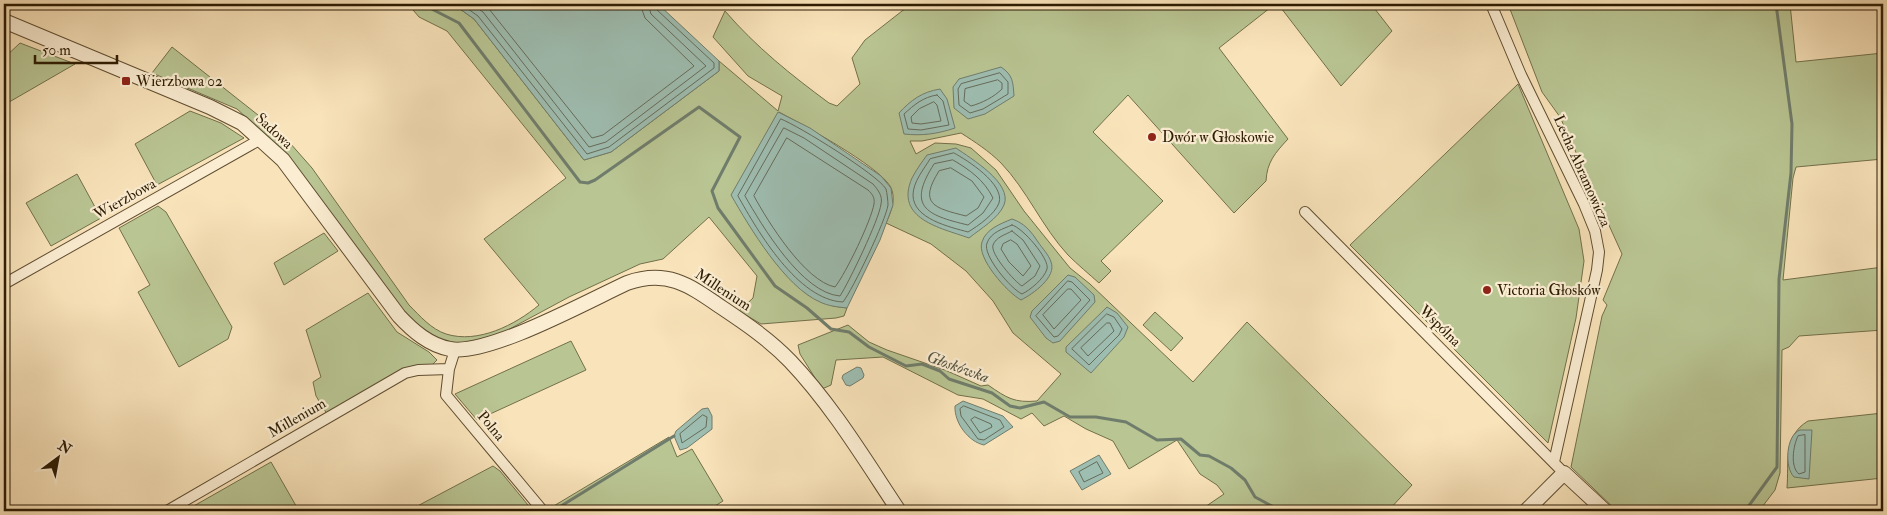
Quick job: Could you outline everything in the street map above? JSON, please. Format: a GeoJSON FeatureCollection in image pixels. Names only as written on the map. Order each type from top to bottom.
{"type":"FeatureCollection","features":[{"type":"Feature","properties":{"kind":"street","name":"Lecha Abramowicza"},"geometry":{"type":"LineString","coordinates":[[1491,4],[1521,75],[1584,204],[1595,231],[1599,252],[1597,270],[1554,462]]}},
{"type":"Feature","properties":{"kind":"street","name":"Sadowa"},"geometry":{"type":"LineString","coordinates":[[4,22],[218,110],[242,123],[261,139],[289,168],[399,316],[426,339],[439,346],[455,350]]}},
{"type":"Feature","properties":{"kind":"street","name":"Wierzbowa"},"geometry":{"type":"LineString","coordinates":[[4,284],[261,139]]}},
{"type":"Feature","properties":{"kind":"street","name":"Wspólna"},"geometry":{"type":"LineString","coordinates":[[1305,212],[1554,462]]}},
{"type":"Feature","properties":{"kind":"street","name":"Millenium"},"geometry":{"type":"LineString","coordinates":[[455,350],[474,349],[494,343],[634,280],[657,277],[676,280],[700,293],[740,320],[789,360],[830,411],[899,511]]}},
{"type":"Feature","properties":{"kind":"street","name":"Polna"},"geometry":{"type":"LineString","coordinates":[[455,350],[449,369],[446,395],[543,511]]}},
{"type":"Feature","properties":{"kind":"street","name":"Millenium"},"geometry":{"type":"LineString","coordinates":[[167,511],[405,374],[418,370],[449,369]]}},
{"type":"Feature","properties":{"kind":"street"},"geometry":{"type":"LineString","coordinates":[[1554,462],[1604,511]]}},
{"type":"Feature","properties":{"kind":"street"},"geometry":{"type":"LineString","coordinates":[[1526,511],[1564,472]]}},
{"type":"Feature","properties":{"kind":"green space"},"geometry":{"type":"Polygon","coordinates":[[[408,4],[453,4],[474,19],[584,160],[611,152],[719,71],[719,61],[778,111],[782,96],[748,76],[713,37],[725,11],[774,60],[829,103],[837,106],[860,84],[852,58],[865,40],[911,4],[1275,4],[1219,48],[1288,139],[1273,158],[1268,168],[1266,181],[1234,213],[1128,95],[1093,132],[1163,201],[1101,261],[1111,271],[1099,283],[1072,259],[1059,244],[1019,185],[1001,163],[987,151],[961,133],[922,141],[910,141],[916,154],[935,143],[956,144],[971,148],[996,170],[1024,211],[1070,268],[1090,284],[1193,382],[1247,322],[1412,485],[1388,511],[1199,511],[1224,494],[1217,485],[1200,474],[1177,440],[1129,469],[1113,441],[1086,429],[1064,416],[1044,426],[1032,413],[1021,419],[983,399],[958,395],[883,357],[836,360],[831,385],[822,389],[800,354],[798,345],[848,325],[869,342],[945,370],[981,386],[988,385],[1016,400],[1037,401],[1061,374],[1013,333],[993,301],[966,271],[931,244],[886,223],[891,210],[893,195],[890,186],[882,177],[871,167],[839,146],[779,112],[732,195],[774,260],[833,306],[847,308],[844,316],[761,324],[739,311],[753,298],[757,276],[709,217],[663,259],[640,264],[569,297],[504,332],[483,340],[460,343],[440,340],[422,331],[408,318],[279,147],[237,109],[152,73],[172,47],[282,134],[312,168],[409,305],[435,329],[446,334],[458,336],[471,336],[496,331],[519,319],[539,305],[484,239],[566,178],[447,31],[419,17],[408,4]]]}},
{"type":"Feature","properties":{"kind":"green space"},"geometry":{"type":"Polygon","coordinates":[[[1278,4],[1371,4],[1392,31],[1341,86],[1278,4]]]}},
{"type":"Feature","properties":{"kind":"green space"},"geometry":{"type":"Polygon","coordinates":[[[1508,4],[1790,4],[1796,62],[1883,53],[1883,159],[1796,167],[1793,178],[1783,280],[1883,267],[1883,330],[1799,336],[1789,347],[1782,350],[1780,473],[1775,490],[1759,511],[1617,511],[1571,467],[1602,316],[1607,305],[1603,300],[1622,254],[1560,117],[1542,92],[1508,4]]]}},
{"type":"Feature","properties":{"kind":"green space"},"geometry":{"type":"Polygon","coordinates":[[[20,43],[75,64],[4,105],[4,58],[20,43]]]}},
{"type":"Feature","properties":{"kind":"green space","name":"Victoria Głosków"},"geometry":{"type":"Polygon","coordinates":[[[1518,84],[1579,229],[1584,261],[1576,318],[1548,443],[1350,245],[1518,84]]]}},
{"type":"Feature","properties":{"kind":"green space"},"geometry":{"type":"Polygon","coordinates":[[[190,111],[221,123],[244,138],[157,185],[135,144],[190,111]]]}},
{"type":"Feature","properties":{"kind":"green space"},"geometry":{"type":"Polygon","coordinates":[[[77,174],[101,218],[51,246],[26,203],[77,174]]]}},
{"type":"Feature","properties":{"kind":"green space"},"geometry":{"type":"Polygon","coordinates":[[[158,206],[166,212],[232,327],[228,339],[179,367],[138,292],[150,285],[119,228],[158,206]]]}},
{"type":"Feature","properties":{"kind":"green space"},"geometry":{"type":"Polygon","coordinates":[[[324,233],[338,251],[284,285],[274,263],[324,233]]]}},
{"type":"Feature","properties":{"kind":"green space"},"geometry":{"type":"Polygon","coordinates":[[[368,293],[397,332],[429,352],[437,360],[432,365],[400,370],[327,414],[316,396],[313,382],[321,377],[306,330],[368,293]]]}},
{"type":"Feature","properties":{"kind":"green space"},"geometry":{"type":"Polygon","coordinates":[[[1155,312],[1183,338],[1171,351],[1143,325],[1155,312]]]}},
{"type":"Feature","properties":{"kind":"green space"},"geometry":{"type":"Polygon","coordinates":[[[571,341],[586,370],[477,420],[455,394],[571,341]]]}},
{"type":"Feature","properties":{"kind":"green space"},"geometry":{"type":"Polygon","coordinates":[[[1883,413],[1883,478],[1787,488],[1789,450],[1794,434],[1800,427],[1808,421],[1883,413]]]}},
{"type":"Feature","properties":{"kind":"green space"},"geometry":{"type":"Polygon","coordinates":[[[669,437],[677,457],[692,449],[723,501],[707,511],[547,510],[669,437]]]}},
{"type":"Feature","properties":{"kind":"green space"},"geometry":{"type":"Polygon","coordinates":[[[271,462],[299,511],[185,511],[271,462]]]}},
{"type":"Feature","properties":{"kind":"green space"},"geometry":{"type":"Polygon","coordinates":[[[493,466],[500,471],[533,511],[408,511],[493,466]]]}},
{"type":"Feature","properties":{"kind":"water"},"geometry":{"type":"Polygon","coordinates":[[[453,4],[658,4],[719,61],[719,71],[611,152],[584,160],[474,19],[453,4]]]}},
{"type":"Feature","properties":{"kind":"water"},"geometry":{"type":"Polygon","coordinates":[[[1001,67],[1012,79],[1014,96],[985,114],[968,119],[954,108],[953,87],[959,79],[1001,67]]]}},
{"type":"Feature","properties":{"kind":"water"},"geometry":{"type":"Polygon","coordinates":[[[940,89],[947,99],[955,128],[930,134],[904,134],[899,113],[917,97],[940,89]]]}},
{"type":"Feature","properties":{"kind":"water"},"geometry":{"type":"Polygon","coordinates":[[[778,112],[810,128],[881,176],[891,188],[893,205],[880,240],[847,308],[820,302],[794,284],[758,239],[731,195],[778,112]]]}},
{"type":"Feature","properties":{"kind":"water"},"geometry":{"type":"Polygon","coordinates":[[[956,148],[989,172],[1002,188],[1005,197],[1004,205],[998,215],[969,238],[923,220],[909,203],[908,192],[912,178],[927,155],[956,148]]]}},
{"type":"Feature","properties":{"kind":"water"},"geometry":{"type":"Polygon","coordinates":[[[1012,219],[1024,225],[1033,234],[1049,257],[1052,268],[1051,273],[1043,284],[1032,294],[1021,300],[1001,283],[988,266],[981,249],[984,237],[994,227],[1012,219]]]}},
{"type":"Feature","properties":{"kind":"water"},"geometry":{"type":"Polygon","coordinates":[[[1068,275],[1075,277],[1094,295],[1095,302],[1060,341],[1053,343],[1046,338],[1030,317],[1032,311],[1068,275]]]}},
{"type":"Feature","properties":{"kind":"water"},"geometry":{"type":"Polygon","coordinates":[[[1107,307],[1117,313],[1128,327],[1124,337],[1091,373],[1066,352],[1066,347],[1107,307]]]}},
{"type":"Feature","properties":{"kind":"water"},"geometry":{"type":"Polygon","coordinates":[[[857,367],[861,368],[864,375],[863,378],[850,386],[846,385],[842,378],[843,375],[857,367]]]}},
{"type":"Feature","properties":{"kind":"water"},"geometry":{"type":"Polygon","coordinates":[[[963,401],[1003,416],[1013,427],[984,445],[978,443],[968,436],[957,419],[955,406],[963,401]]]}},
{"type":"Feature","properties":{"kind":"water"},"geometry":{"type":"Polygon","coordinates":[[[708,408],[712,416],[712,429],[687,448],[680,450],[674,436],[676,431],[702,409],[708,408]]]}},
{"type":"Feature","properties":{"kind":"water"},"geometry":{"type":"Polygon","coordinates":[[[1800,430],[1812,430],[1809,479],[1794,477],[1789,466],[1789,444],[1795,433],[1800,430]]]}},
{"type":"Feature","properties":{"kind":"water"},"geometry":{"type":"Polygon","coordinates":[[[1099,455],[1111,474],[1082,490],[1070,471],[1099,455]]]}},
{"type":"Feature","properties":{"kind":"waterway","name":"Głoskówka"},"geometry":{"type":"LineString","coordinates":[[422,4],[459,23],[580,182],[588,183],[595,180],[699,107],[740,137],[712,191],[718,208],[775,286],[807,308],[831,329],[849,332],[869,347],[906,366],[922,364],[940,371],[949,379],[992,393],[1010,406],[1020,408],[1044,402],[1070,417],[1096,417],[1126,422],[1157,440],[1181,439],[1200,455],[1209,456],[1231,468],[1245,480],[1255,497],[1281,511]]}},
{"type":"Feature","properties":{"kind":"waterway"},"geometry":{"type":"LineString","coordinates":[[1745,511],[1777,467],[1779,279],[1791,173],[1792,124],[1776,4]]}},
{"type":"Feature","properties":{"kind":"waterway"},"geometry":{"type":"LineString","coordinates":[[553,511],[674,436]]}},
{"type":"Feature","properties":{"kind":"place","name":"Wierzbowa 02"},"geometry":{"type":"Point","coordinates":[126,81]}},
{"type":"Feature","properties":{"kind":"place","name":"Dwór w Głoskowie"},"geometry":{"type":"Point","coordinates":[1152,137]}},
{"type":"Feature","properties":{"kind":"place","name":"Victoria Głosków"},"geometry":{"type":"Point","coordinates":[1487,290]}}]}
